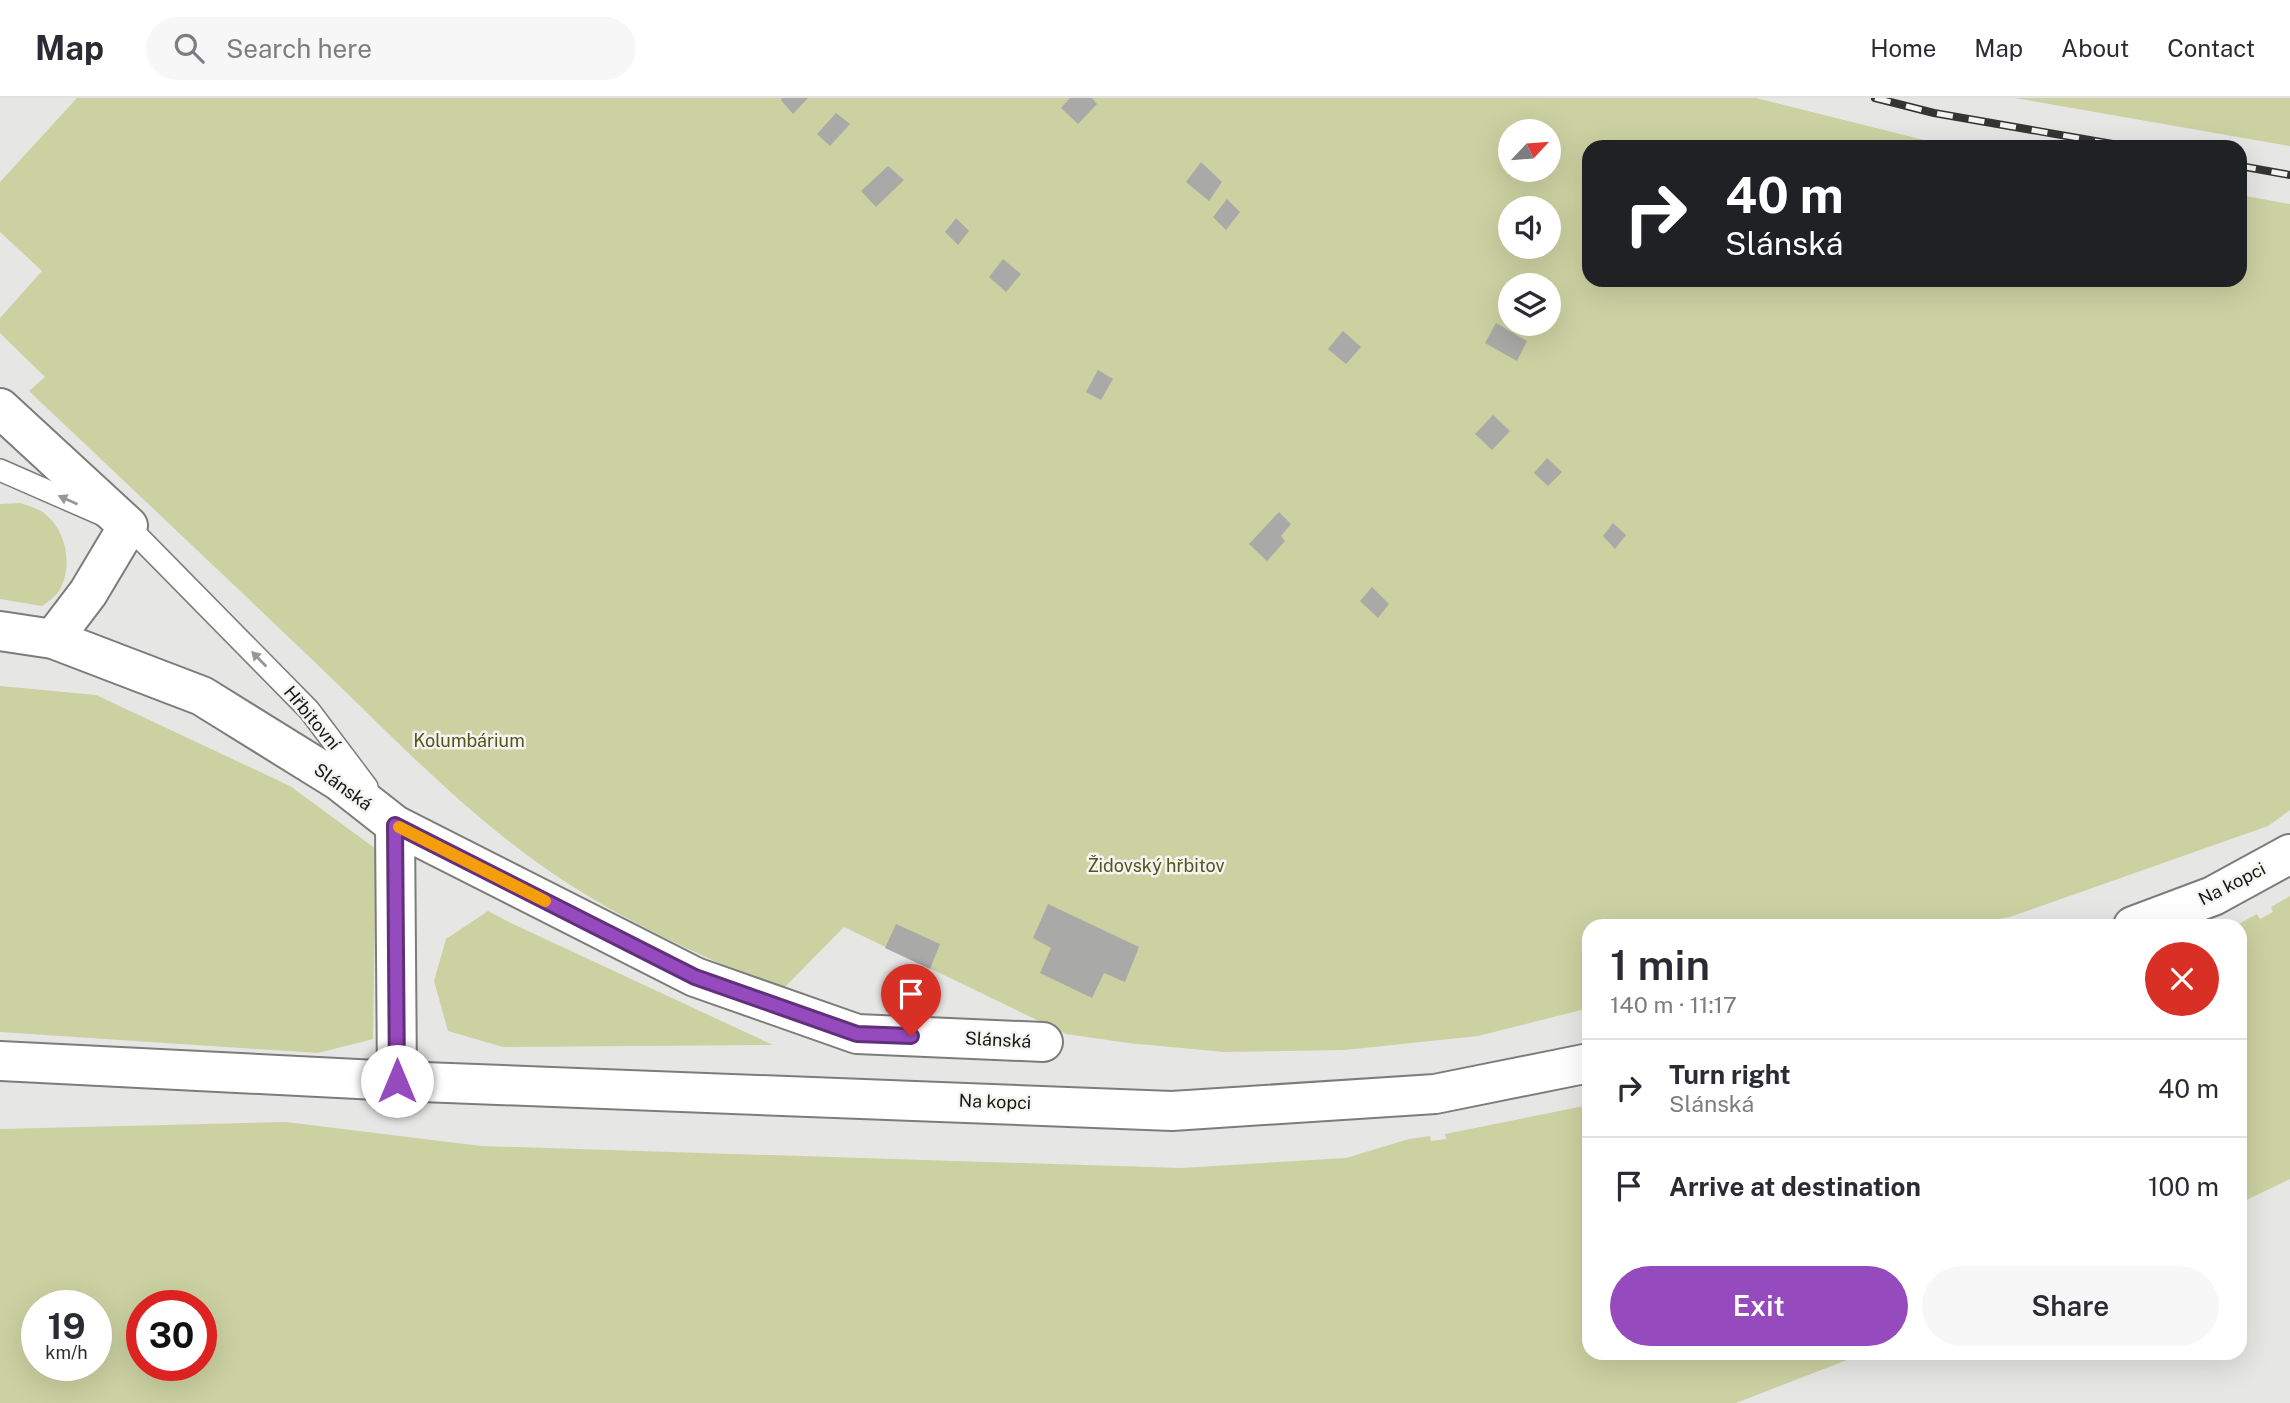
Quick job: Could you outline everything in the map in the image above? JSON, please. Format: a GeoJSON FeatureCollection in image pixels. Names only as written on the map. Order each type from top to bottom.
{"type":"FeatureCollection","features":[{"type":"Feature","properties":{"kind":"main road","name":"Hřbitovní"},"geometry":{"type":"LineString","coordinates":[[0,408],[128,526]]}},
{"type":"Feature","properties":{"kind":"main road"},"geometry":{"type":"LineString","coordinates":[[53,639],[88,593],[128,526]]}},
{"type":"Feature","properties":{"kind":"main road","name":"Slánská"},"geometry":{"type":"LineString","coordinates":[[0,631],[53,639],[202,696],[339,781],[395,825],[695,977],[857,1034],[1043,1042]]}},
{"type":"Feature","properties":{"kind":"main road"},"geometry":{"type":"LineString","coordinates":[[0,1060],[397,1081],[395,825]]}},
{"type":"Feature","properties":{"kind":"main road","name":"Na kopci"},"geometry":{"type":"LineString","coordinates":[[2152,919],[2213,896],[2290,854]]}},
{"type":"Feature","properties":{"kind":"main road","name":"Na kopci"},"geometry":{"type":"LineString","coordinates":[[397,1081],[1172,1111],[1434,1094],[1582,1064]]}},
{"type":"Feature","properties":{"kind":"lane","name":"Hřbitovní"},"geometry":{"type":"LineString","coordinates":[[0,470],[128,526],[309,710],[395,825]]}},
{"type":"Feature","properties":{"kind":"green space"},"geometry":{"type":"Polygon","coordinates":[[[77,98],[1756,98],[1924,140],[1582,140],[1582,287],[2247,287],[2247,196],[2290,204],[2290,810],[2268,826],[1998,919],[1582,919],[1582,1010],[1478,1036],[1345,1050],[1224,1052],[1066,1034],[844,927],[782,990],[616,913],[564,881],[500,834],[411,755],[29,391],[45,377],[0,333],[0,318],[42,271],[0,232],[0,182],[77,98]]]}},
{"type":"Feature","properties":{"kind":"green space"},"geometry":{"type":"Polygon","coordinates":[[[2015,98],[2290,98],[2290,146],[2015,98]]]}},
{"type":"Feature","properties":{"kind":"green space"},"geometry":{"type":"Polygon","coordinates":[[[20,503],[41,511],[50,518],[62,537],[65,548],[64,581],[57,593],[42,606],[0,599],[0,504],[20,503]]]}},
{"type":"Feature","properties":{"kind":"green space"},"geometry":{"type":"Polygon","coordinates":[[[0,686],[96,695],[290,786],[376,849],[373,1039],[318,1053],[0,1032],[0,686]]]}},
{"type":"Feature","properties":{"kind":"green space"},"geometry":{"type":"Polygon","coordinates":[[[2290,896],[2290,1179],[2247,1200],[2247,919],[2257,914],[2260,919],[2273,912],[2271,907],[2290,896]]]}},
{"type":"Feature","properties":{"kind":"green space"},"geometry":{"type":"Polygon","coordinates":[[[488,911],[773,1045],[503,1047],[448,1031],[434,981],[446,939],[488,911]]]}},
{"type":"Feature","properties":{"kind":"green space"},"geometry":{"type":"Polygon","coordinates":[[[1582,1106],[1582,1360],[1847,1360],[1736,1403],[0,1403],[0,1129],[286,1122],[481,1146],[1181,1168],[1346,1158],[1409,1139],[1430,1136],[1431,1141],[1446,1139],[1445,1134],[1582,1106]]]}},
{"type":"Feature","properties":{"kind":"building"},"geometry":{"type":"Polygon","coordinates":[[[782,98],[808,98],[793,114],[782,98]]]}},
{"type":"Feature","properties":{"kind":"building"},"geometry":{"type":"Polygon","coordinates":[[[1070,98],[1092,98],[1097,104],[1078,124],[1061,108],[1070,98]]]}},
{"type":"Feature","properties":{"kind":"building"},"geometry":{"type":"Polygon","coordinates":[[[836,113],[850,124],[830,146],[817,134],[836,113]]]}},
{"type":"Feature","properties":{"kind":"building"},"geometry":{"type":"Polygon","coordinates":[[[1201,162],[1222,182],[1209,201],[1186,182],[1201,162]]]}},
{"type":"Feature","properties":{"kind":"building"},"geometry":{"type":"Polygon","coordinates":[[[888,166],[904,180],[876,207],[861,191],[888,166]]]}},
{"type":"Feature","properties":{"kind":"building"},"geometry":{"type":"Polygon","coordinates":[[[1227,199],[1240,212],[1226,230],[1213,217],[1227,199]]]}},
{"type":"Feature","properties":{"kind":"building"},"geometry":{"type":"Polygon","coordinates":[[[956,218],[969,231],[958,245],[945,232],[956,218]]]}},
{"type":"Feature","properties":{"kind":"building"},"geometry":{"type":"Polygon","coordinates":[[[1003,259],[1021,274],[1006,292],[989,277],[1003,259]]]}},
{"type":"Feature","properties":{"kind":"building"},"geometry":{"type":"Polygon","coordinates":[[[1496,323],[1498,336],[1518,336],[1527,341],[1517,361],[1485,343],[1496,323]]]}},
{"type":"Feature","properties":{"kind":"building"},"geometry":{"type":"Polygon","coordinates":[[[1343,331],[1361,347],[1346,364],[1328,349],[1343,331]]]}},
{"type":"Feature","properties":{"kind":"building"},"geometry":{"type":"Polygon","coordinates":[[[1098,370],[1113,379],[1101,400],[1086,392],[1098,370]]]}},
{"type":"Feature","properties":{"kind":"building"},"geometry":{"type":"Polygon","coordinates":[[[1493,415],[1510,431],[1492,450],[1475,434],[1493,415]]]}},
{"type":"Feature","properties":{"kind":"building"},"geometry":{"type":"Polygon","coordinates":[[[1547,458],[1562,472],[1548,486],[1534,473],[1547,458]]]}},
{"type":"Feature","properties":{"kind":"building"},"geometry":{"type":"Polygon","coordinates":[[[1279,512],[1291,524],[1281,536],[1285,541],[1267,561],[1249,544],[1279,512]]]}},
{"type":"Feature","properties":{"kind":"building"},"geometry":{"type":"Polygon","coordinates":[[[1613,523],[1626,535],[1615,549],[1603,536],[1613,523]]]}},
{"type":"Feature","properties":{"kind":"building"},"geometry":{"type":"Polygon","coordinates":[[[1372,587],[1389,604],[1378,618],[1360,601],[1372,587]]]}},
{"type":"Feature","properties":{"kind":"building"},"geometry":{"type":"Polygon","coordinates":[[[1048,904],[1139,947],[1125,982],[1104,973],[1092,998],[1040,973],[1051,948],[1033,938],[1048,904]]]}},
{"type":"Feature","properties":{"kind":"building"},"geometry":{"type":"Polygon","coordinates":[[[896,924],[940,944],[930,969],[885,948],[896,924]]]}},
{"type":"Feature","properties":{"kind":"railway"},"geometry":{"type":"LineString","coordinates":[[1875,98],[1934,113],[2090,140]]}},
{"type":"Feature","properties":{"kind":"railway"},"geometry":{"type":"LineString","coordinates":[[2247,167],[2290,175]]}},
{"type":"Feature","properties":{"kind":"slow traffic"},"geometry":{"type":"LineString","coordinates":[[399,827],[545,901]]}},
{"type":"Feature","properties":{"kind":"route"},"geometry":{"type":"LineString","coordinates":[[397,1081],[395,825],[695,977],[857,1034],[911,1036]]}},
{"type":"Feature","properties":{"kind":"park label","name":"Kolumbárium"},"geometry":{"type":"Point","coordinates":[469,741]}},
{"type":"Feature","properties":{"kind":"park label","name":"Židovský hřbitov"},"geometry":{"type":"Point","coordinates":[1156,866]}}]}
